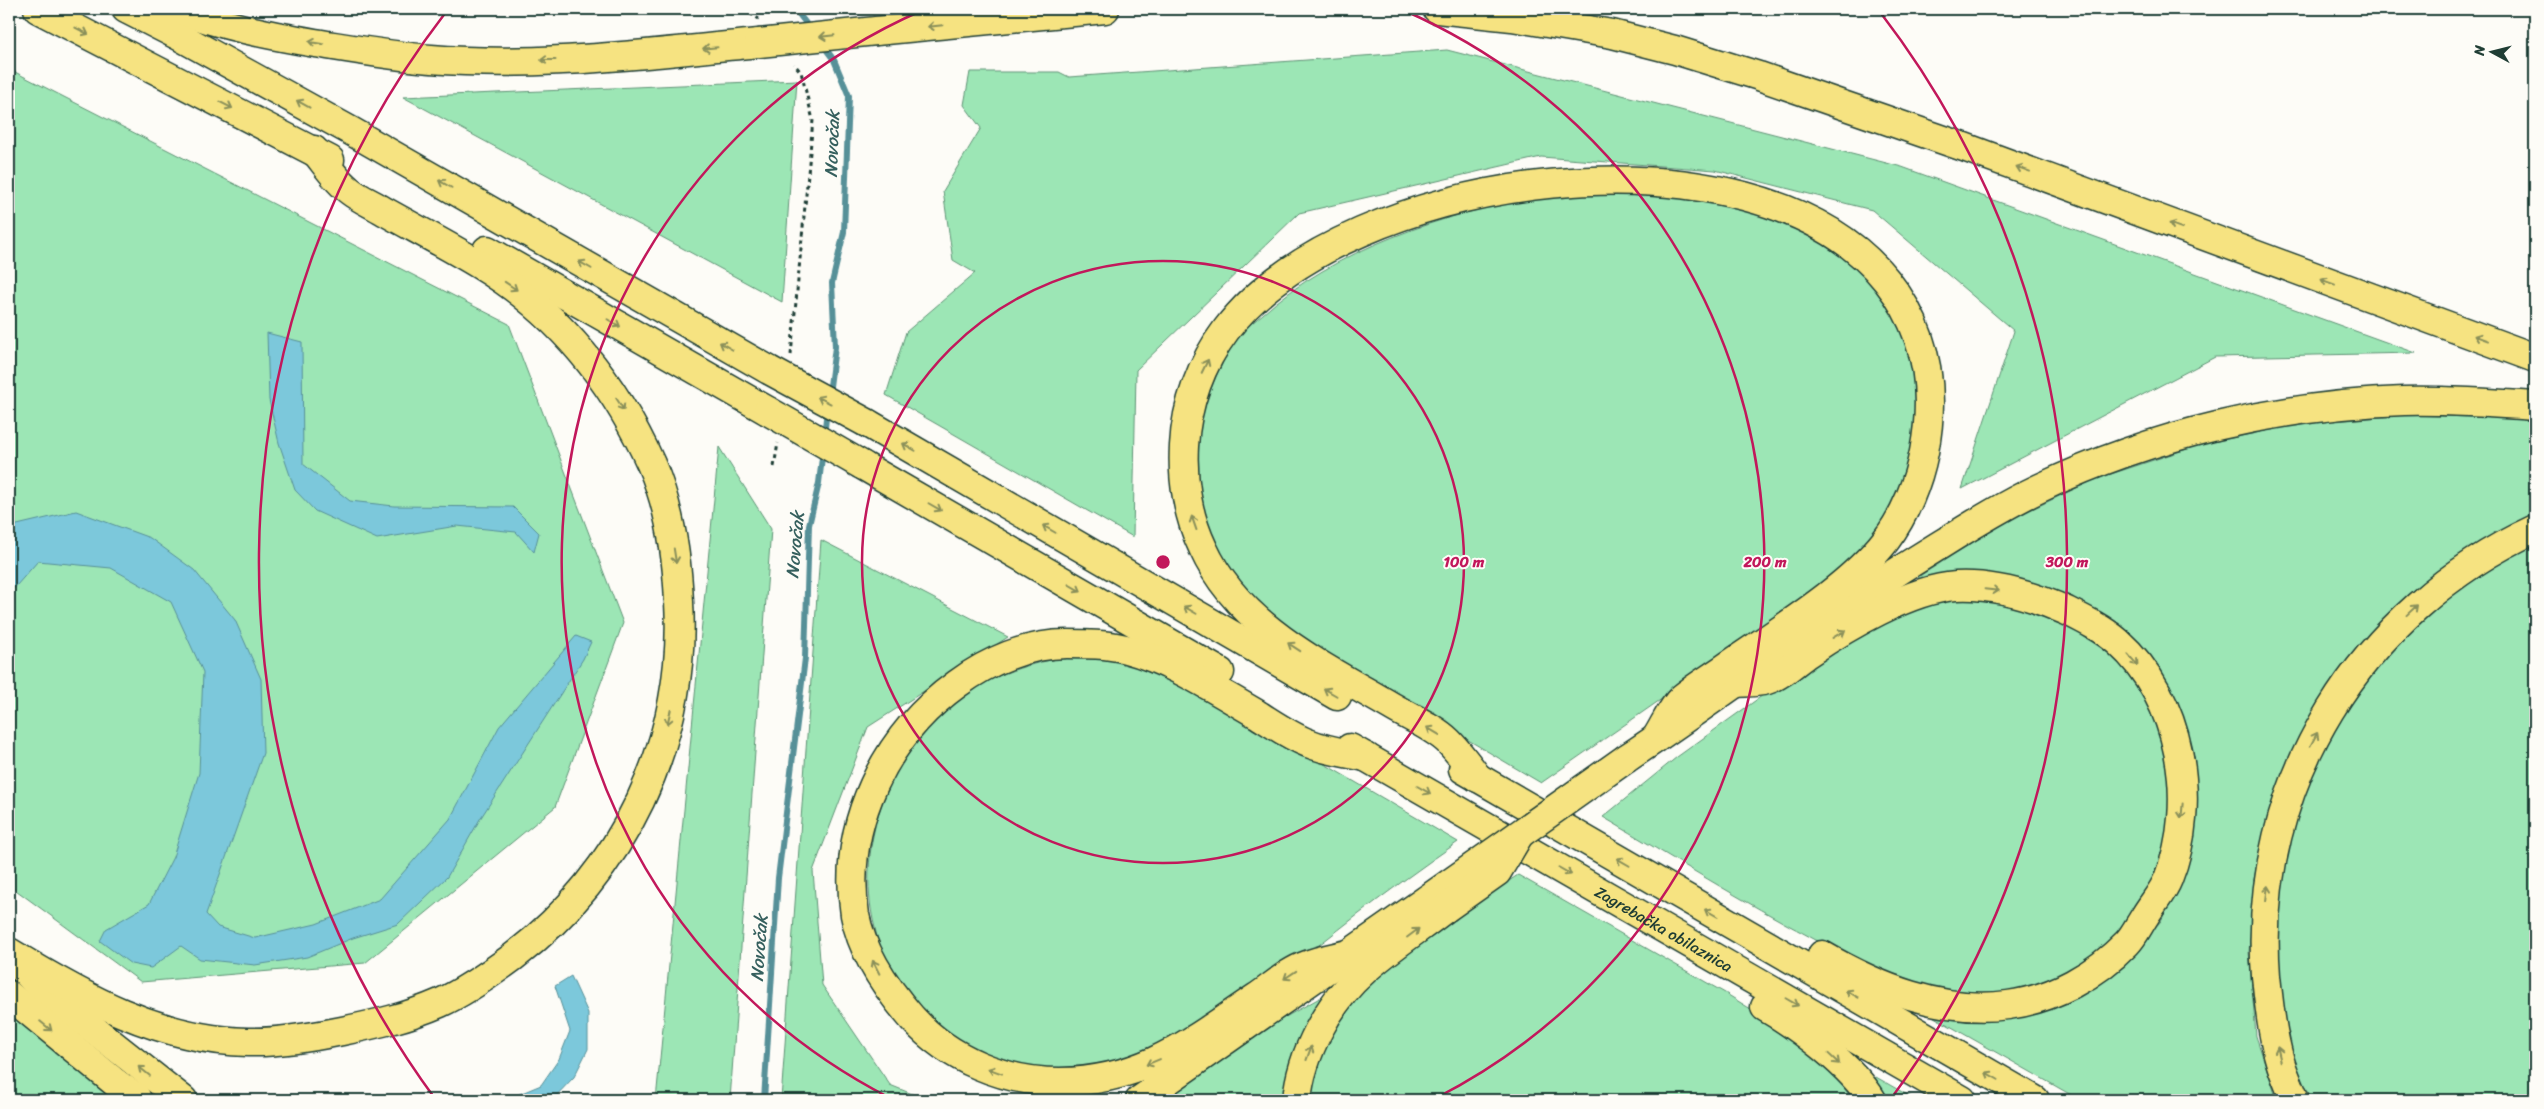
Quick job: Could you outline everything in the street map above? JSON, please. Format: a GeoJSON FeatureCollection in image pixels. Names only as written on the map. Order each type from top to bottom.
{"type":"FeatureCollection","features":[{"type":"Feature","properties":{"kind":"main road","name":"Zagrebačka obilaznica"},"geometry":{"type":"LineString","coordinates":[[38,9],[314,150],[1962,1100]]}},
{"type":"Feature","properties":{"kind":"main road"},"geometry":{"type":"LineString","coordinates":[[126,9],[179,36],[779,366],[867,423],[2035,1100]]}},
{"type":"Feature","properties":{"kind":"main road"},"geometry":{"type":"LineString","coordinates":[[179,9],[234,26],[278,36],[364,51],[432,59],[559,60],[762,35],[876,32],[1105,9]]}},
{"type":"Feature","properties":{"kind":"main road"},"geometry":{"type":"LineString","coordinates":[[1437,9],[1512,17],[1612,34],[1675,50],[1741,70],[1964,147],[2535,358]]}},
{"type":"Feature","properties":{"kind":"main road"},"geometry":{"type":"LineString","coordinates":[[9,954],[84,997],[136,1021],[187,1034],[248,1042],[313,1037],[388,1022],[442,1002],[490,974],[538,938],[579,897],[614,850],[645,791],[662,744],[676,685],[681,628],[678,575],[670,526],[653,469],[629,419],[596,368],[559,326],[520,292],[482,266],[347,190],[314,150]]}},
{"type":"Feature","properties":{"kind":"main road"},"geometry":{"type":"LineString","coordinates":[[1478,778],[1445,738],[1295,648],[1248,613],[1222,581],[1203,549],[1190,510],[1182,469],[1184,428],[1192,397],[1204,365],[1226,330],[1250,303],[1282,277],[1338,243],[1395,219],[1480,195],[1526,186],[1621,180],[1665,183],[1732,192],[1804,216],[1858,249],[1900,297],[1916,325],[1925,356],[1930,384],[1924,453],[1912,494],[1886,540],[1825,598],[1678,701],[1656,738]]}},
{"type":"Feature","properties":{"kind":"main road"},"geometry":{"type":"LineString","coordinates":[[1140,1100],[1352,954],[1437,903],[1497,872],[1519,835],[1627,758],[1887,577],[1971,525],[2039,488],[2106,460],[2192,431],[2261,417],[2331,406],[2405,401],[2535,406]]}},
{"type":"Feature","properties":{"kind":"main road"},"geometry":{"type":"LineString","coordinates":[[2295,1100],[2280,1061],[2276,1043],[2269,1007],[2265,953],[2266,896],[2276,836],[2293,782],[2314,738],[2345,688],[2390,631],[2438,588],[2483,556],[2535,529]]}},
{"type":"Feature","properties":{"kind":"main road"},"geometry":{"type":"LineString","coordinates":[[1666,886],[1681,886],[1714,892],[1848,970],[1876,984],[1915,997],[1979,1006],[2017,1003],[2040,997],[2078,982],[2128,942],[2168,880],[2178,842],[2183,806],[2176,742],[2161,700],[2144,672],[2119,643],[2091,622],[2030,596],[1955,586],[1908,598],[1873,614],[1811,651],[1769,680],[1735,683]]}},
{"type":"Feature","properties":{"kind":"main road"},"geometry":{"type":"LineString","coordinates":[[1352,954],[1304,965],[1175,1053],[1130,1072],[1096,1080],[1056,1082],[1008,1076],[962,1059],[924,1031],[889,992],[865,946],[855,916],[853,876],[856,841],[865,803],[886,759],[922,712],[981,666],[1016,652],[1062,644],[1098,644],[1124,648],[1147,656],[1214,689],[1305,742],[1366,757]]}},
{"type":"Feature","properties":{"kind":"main road"},"geometry":{"type":"LineString","coordinates":[[1297,1100],[1298,1082],[1312,1045],[1335,1004],[1363,971],[1437,903]]}},
{"type":"Feature","properties":{"kind":"main road"},"geometry":{"type":"LineString","coordinates":[[1628,908],[1654,943],[1800,1030],[1866,1090],[1872,1100]]}},
{"type":"Feature","properties":{"kind":"main road"},"geometry":{"type":"LineString","coordinates":[[9,954],[44,990],[182,1100]]}},
{"type":"Feature","properties":{"kind":"main road"},"geometry":{"type":"LineString","coordinates":[[9,994],[125,1092],[142,1100]]}},
{"type":"Feature","properties":{"kind":"path"},"geometry":{"type":"LineString","coordinates":[[743,9],[759,18],[762,35]]}},
{"type":"Feature","properties":{"kind":"path"},"geometry":{"type":"LineString","coordinates":[[779,366],[813,120],[800,72],[788,57]]}},
{"type":"Feature","properties":{"kind":"path"},"geometry":{"type":"LineString","coordinates":[[774,467],[778,438]]}},
{"type":"Feature","properties":{"kind":"green space"},"geometry":{"type":"Polygon","coordinates":[[[1447,50],[1902,167],[2416,353],[2215,357],[1962,489],[2014,331],[1872,210],[1715,170],[1541,157],[1299,213],[1136,370],[1133,537],[886,395],[906,332],[975,273],[953,260],[943,191],[981,128],[964,105],[970,72],[1059,72],[1069,77],[1447,50]]]}},
{"type":"Feature","properties":{"kind":"green space"},"geometry":{"type":"Polygon","coordinates":[[[9,69],[509,324],[623,623],[555,807],[365,963],[141,982],[9,885],[9,69]]]}},
{"type":"Feature","properties":{"kind":"green space"},"geometry":{"type":"Polygon","coordinates":[[[797,80],[782,302],[403,97],[797,80]]]}},
{"type":"Feature","properties":{"kind":"green space"},"geometry":{"type":"Polygon","coordinates":[[[1621,193],[1718,201],[1755,210],[1812,236],[1848,260],[1869,281],[1891,312],[1906,346],[1914,381],[1915,416],[1911,452],[1900,487],[1884,521],[1857,558],[1797,605],[1541,783],[1292,636],[1266,612],[1233,577],[1209,531],[1199,492],[1196,452],[1206,402],[1223,362],[1240,334],[1291,292],[1322,271],[1356,253],[1391,238],[1465,213],[1537,198],[1621,193]]]}},
{"type":"Feature","properties":{"kind":"green space"},"geometry":{"type":"Polygon","coordinates":[[[2406,415],[2509,418],[2535,421],[2535,517],[2501,533],[2294,752],[2266,822],[2254,879],[2249,952],[2256,1036],[2277,1100],[2080,1100],[1927,1013],[1970,1020],[2125,960],[2161,921],[2188,862],[2197,794],[2184,723],[2148,660],[2103,614],[2059,592],[2008,578],[1921,584],[1918,577],[2005,522],[2093,480],[2202,444],[2299,424],[2406,415]]]}},
{"type":"Feature","properties":{"kind":"green space"},"geometry":{"type":"Polygon","coordinates":[[[719,447],[771,529],[730,1100],[656,1100],[719,447]]]}},
{"type":"Feature","properties":{"kind":"green space"},"geometry":{"type":"Polygon","coordinates":[[[821,540],[1008,637],[868,727],[813,871],[822,985],[890,1085],[927,1100],[781,1100],[821,540]]]}},
{"type":"Feature","properties":{"kind":"green space"},"geometry":{"type":"Polygon","coordinates":[[[2535,541],[2535,1100],[2305,1100],[2286,1047],[2274,919],[2292,816],[2350,696],[2435,602],[2535,541]]]}},
{"type":"Feature","properties":{"kind":"green space"},"geometry":{"type":"Polygon","coordinates":[[[1998,598],[2058,620],[2085,635],[2111,654],[2131,674],[2146,697],[2158,722],[2166,749],[2171,805],[2169,833],[2157,878],[2148,895],[2123,928],[2093,956],[2061,976],[2045,983],[2012,991],[1977,993],[1943,990],[1911,984],[1855,961],[1787,925],[1603,817],[1677,757],[1816,657],[1906,609],[1956,599],[1998,598]]]}},
{"type":"Feature","properties":{"kind":"green space"},"geometry":{"type":"Polygon","coordinates":[[[1079,655],[1122,660],[1156,671],[1213,699],[1458,842],[1279,973],[1171,1040],[1145,1053],[1106,1064],[1067,1069],[1029,1066],[993,1057],[959,1042],[929,1019],[904,990],[883,955],[875,928],[870,896],[869,863],[874,830],[884,798],[898,767],[917,739],[939,715],[965,694],[1006,673],[1049,660],[1079,655]]]}},
{"type":"Feature","properties":{"kind":"green space"},"geometry":{"type":"Polygon","coordinates":[[[1518,875],[1725,993],[1791,1034],[1835,1076],[1853,1100],[1311,1100],[1315,1066],[1333,1031],[1353,1003],[1377,977],[1403,954],[1460,913],[1518,875]]]}},
{"type":"Feature","properties":{"kind":"green space"},"geometry":{"type":"Polygon","coordinates":[[[1325,995],[1286,1100],[1165,1100],[1280,1020],[1325,995]]]}},
{"type":"Feature","properties":{"kind":"green space"},"geometry":{"type":"Polygon","coordinates":[[[9,1010],[115,1100],[9,1100],[9,1010]]]}},
{"type":"Feature","properties":{"kind":"green space"},"geometry":{"type":"Polygon","coordinates":[[[1876,1077],[1916,1100],[1887,1100],[1873,1083],[1876,1077]]]}},
{"type":"Feature","properties":{"kind":"water"},"geometry":{"type":"Polygon","coordinates":[[[267,333],[302,342],[303,464],[350,501],[394,506],[513,507],[539,533],[534,552],[516,532],[457,526],[377,539],[315,511],[295,490],[279,443],[269,400],[267,333]]]}},
{"type":"Feature","properties":{"kind":"water"},"geometry":{"type":"Polygon","coordinates":[[[76,511],[150,538],[194,570],[235,620],[261,679],[263,753],[206,914],[218,927],[255,938],[316,924],[380,899],[450,819],[499,727],[576,636],[591,642],[583,659],[480,819],[447,877],[398,924],[353,938],[307,957],[255,965],[200,959],[181,946],[151,968],[131,964],[100,941],[106,929],[149,904],[173,857],[199,773],[203,672],[171,602],[111,568],[38,561],[9,594],[9,532],[17,525],[76,511]]]}},
{"type":"Feature","properties":{"kind":"water"},"geometry":{"type":"Polygon","coordinates":[[[571,976],[588,1013],[588,1049],[574,1077],[552,1100],[505,1100],[541,1085],[559,1059],[570,1031],[555,986],[571,976]]]}},
{"type":"Feature","properties":{"kind":"waterway","name":"Novočak"},"geometry":{"type":"LineString","coordinates":[[795,9],[811,30]]}},
{"type":"Feature","properties":{"kind":"waterway","name":"Novočak"},"geometry":{"type":"LineString","coordinates":[[822,44],[834,60],[849,96],[844,232],[832,283],[835,347],[829,394]]}},
{"type":"Feature","properties":{"kind":"waterway","name":"Novočak"},"geometry":{"type":"LineString","coordinates":[[824,437],[827,409]]}},
{"type":"Feature","properties":{"kind":"waterway","name":"Novočak"},"geometry":{"type":"LineString","coordinates":[[764,1100],[778,878],[805,658],[809,525],[819,483],[823,449]]}}]}
